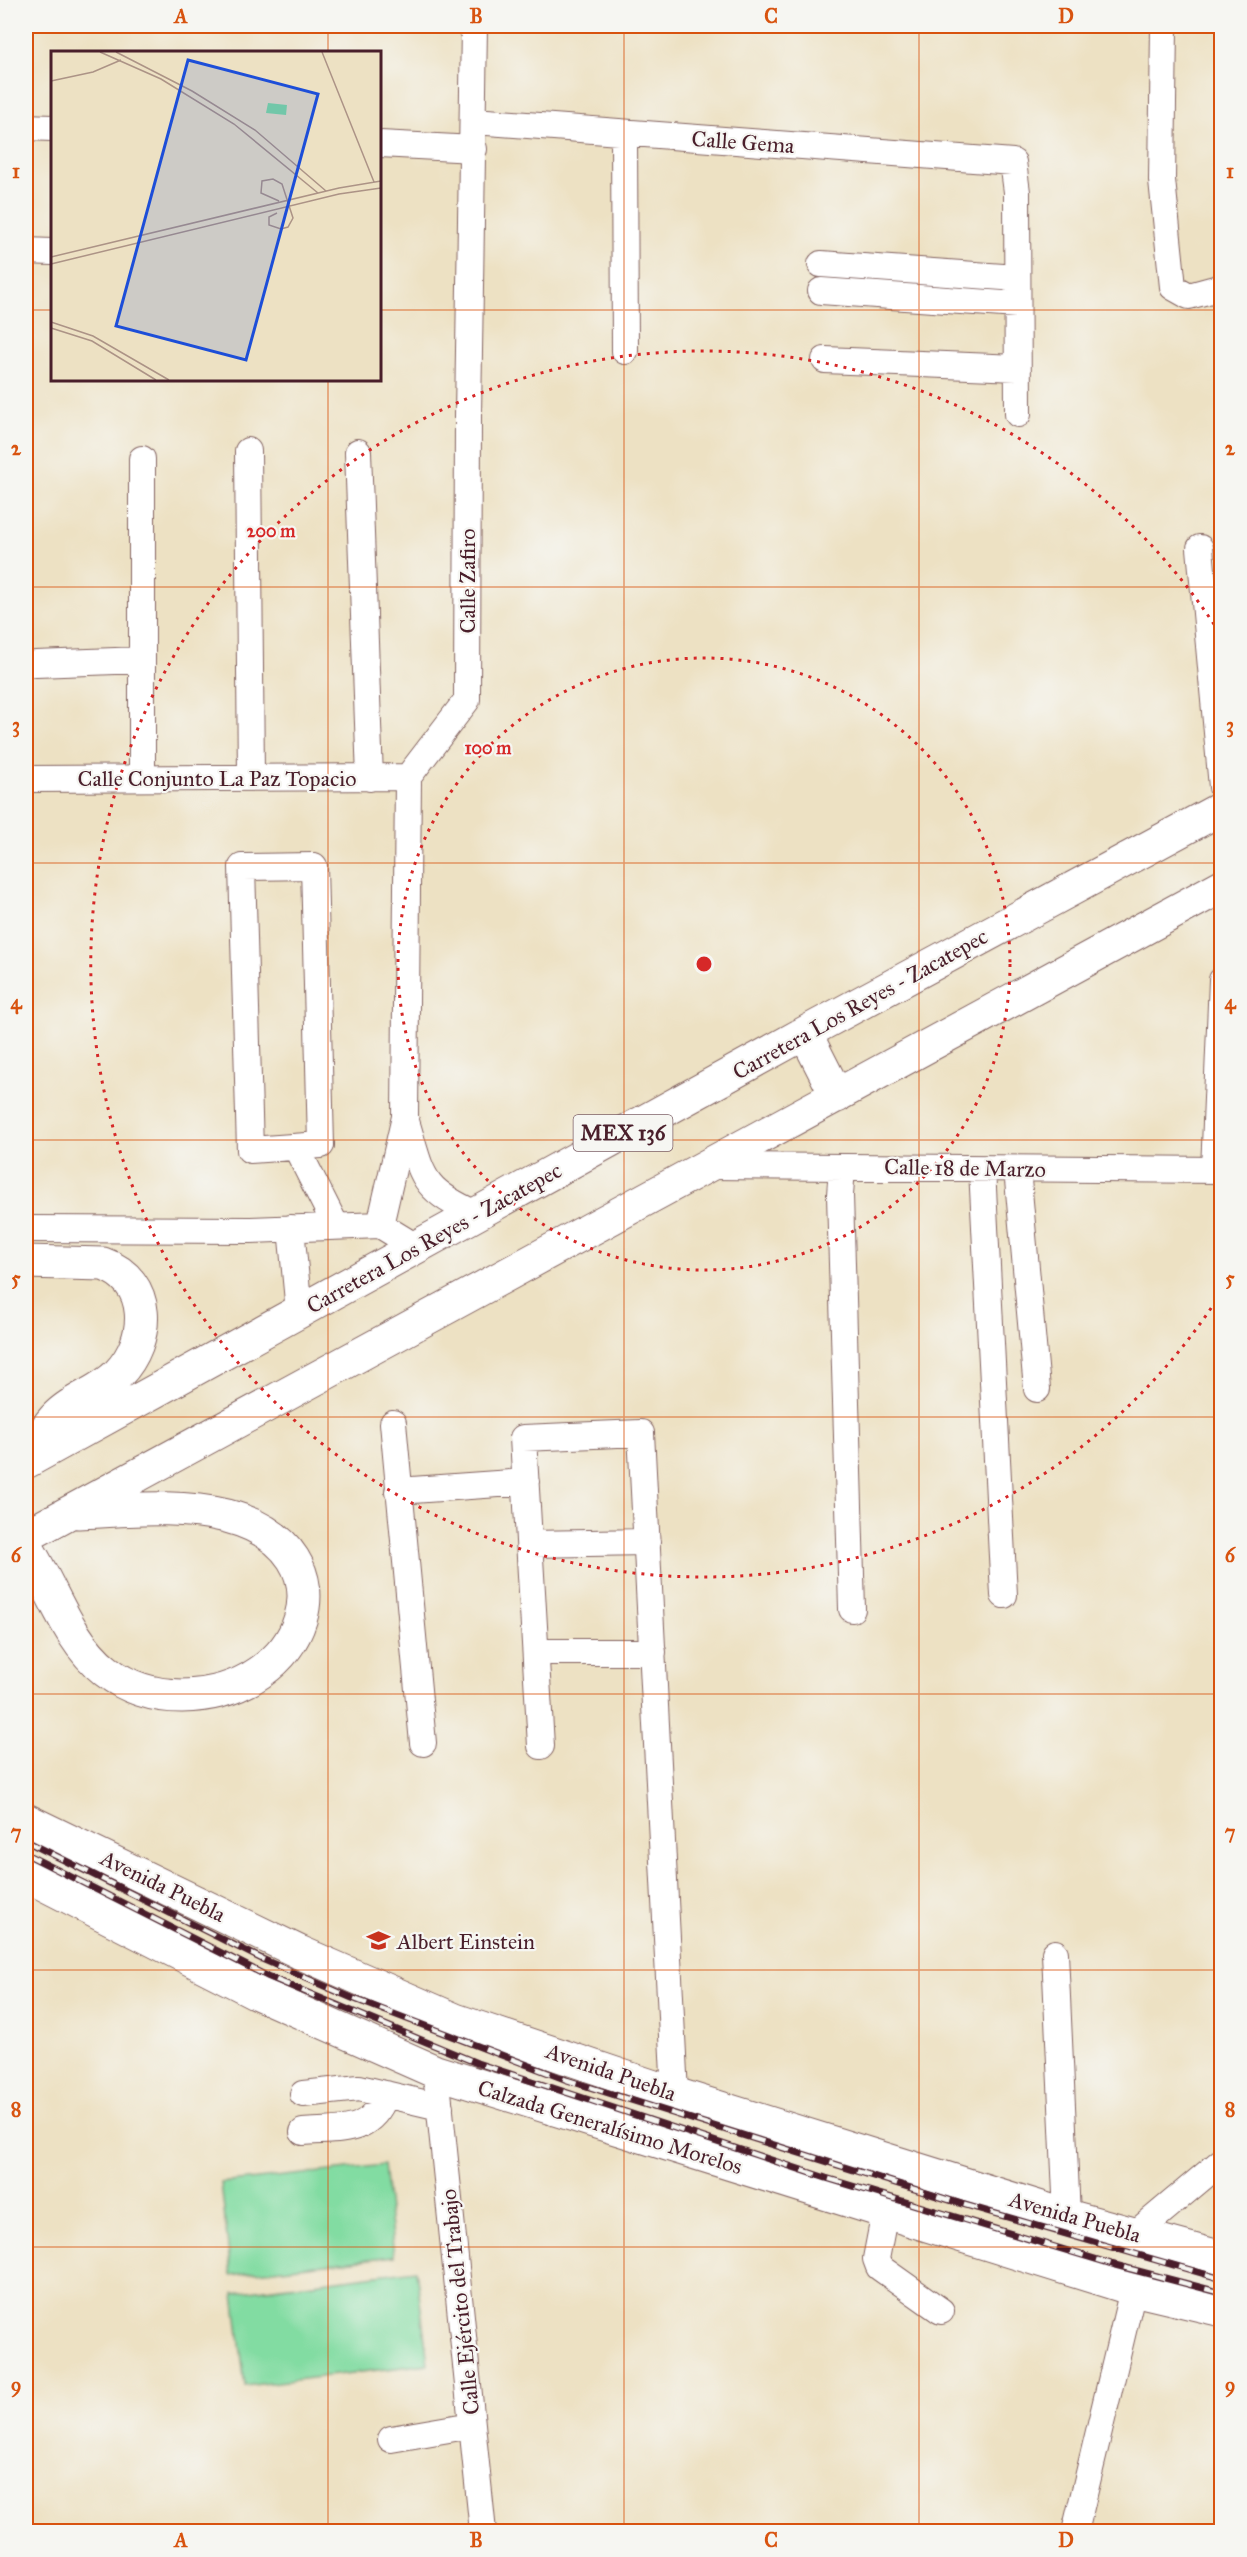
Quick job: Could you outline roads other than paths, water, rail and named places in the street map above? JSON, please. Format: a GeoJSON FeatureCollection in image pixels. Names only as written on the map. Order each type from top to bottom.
{"type":"FeatureCollection","features":[{"type":"Feature","properties":{"kind":"main road","name":"Carretera Los Reyes - Zacatepec"},"geometry":{"type":"LineString","coordinates":[[26,1461],[805,1033],[1221,808]]}},
{"type":"Feature","properties":{"kind":"main road","name":"MEX 136"},"geometry":{"type":"LineString","coordinates":[[28,1547],[71,1512],[1221,886]]}},
{"type":"Feature","properties":{"kind":"main road"},"geometry":{"type":"LineString","coordinates":[[805,1033],[837,1095]]}},
{"type":"Feature","properties":{"kind":"main road"},"geometry":{"type":"LineString","coordinates":[[26,1262],[103,1264],[113,1268],[133,1285],[140,1301],[142,1321],[137,1342],[121,1371],[107,1384],[75,1402],[53,1420],[26,1461]]}},
{"type":"Feature","properties":{"kind":"main road"},"geometry":{"type":"LineString","coordinates":[[28,1547],[69,1626],[92,1657],[119,1680],[145,1691],[196,1696],[230,1689],[261,1673],[291,1643],[302,1619],[303,1593],[296,1568],[284,1548],[270,1534],[228,1516],[189,1510],[71,1512]]}},
{"type":"Feature","properties":{"kind":"main road","name":"Avenida Puebla"},"geometry":{"type":"LineString","coordinates":[[26,1820],[299,1952],[455,2020],[675,2094],[1067,2216],[1221,2258]]}},
{"type":"Feature","properties":{"kind":"main road","name":"Calzada Generalísimo Morelos"},"geometry":{"type":"LineString","coordinates":[[26,1875],[255,1992],[436,2072],[1133,2289],[1221,2310]]}},
{"type":"Feature","properties":{"kind":"street","name":"Calle Zafiro"},"geometry":{"type":"LineString","coordinates":[[408,777],[467,700],[468,416],[474,149],[474,26]]}},
{"type":"Feature","properties":{"kind":"street"},"geometry":{"type":"LineString","coordinates":[[1164,26],[1162,180],[1173,287],[1189,296],[1221,287]]}},
{"type":"Feature","properties":{"kind":"street","name":"Calle Gema"},"geometry":{"type":"LineString","coordinates":[[474,121],[1013,162],[1017,192],[1017,278]]}},
{"type":"Feature","properties":{"kind":"street"},"geometry":{"type":"LineString","coordinates":[[26,127],[51,128]]}},
{"type":"Feature","properties":{"kind":"street"},"geometry":{"type":"LineString","coordinates":[[624,133],[625,351]]}},
{"type":"Feature","properties":{"kind":"street"},"geometry":{"type":"LineString","coordinates":[[381,144],[474,149]]}},
{"type":"Feature","properties":{"kind":"street"},"geometry":{"type":"LineString","coordinates":[[26,251],[51,252]]}},
{"type":"Feature","properties":{"kind":"street"},"geometry":{"type":"LineString","coordinates":[[821,264],[1017,278],[1018,414]]}},
{"type":"Feature","properties":{"kind":"street"},"geometry":{"type":"LineString","coordinates":[[821,291],[1017,306]]}},
{"type":"Feature","properties":{"kind":"street"},"geometry":{"type":"LineString","coordinates":[[825,360],[1017,368]]}},
{"type":"Feature","properties":{"kind":"street"},"geometry":{"type":"LineString","coordinates":[[248,451],[251,776]]}},
{"type":"Feature","properties":{"kind":"street"},"geometry":{"type":"LineString","coordinates":[[358,452],[370,778]]}},
{"type":"Feature","properties":{"kind":"street"},"geometry":{"type":"LineString","coordinates":[[142,459],[142,777]]}},
{"type":"Feature","properties":{"kind":"street"},"geometry":{"type":"LineString","coordinates":[[1200,548],[1221,787]]}},
{"type":"Feature","properties":{"kind":"street"},"geometry":{"type":"LineString","coordinates":[[36,663],[142,660]]}},
{"type":"Feature","properties":{"kind":"street","name":"Calle Conjunto La Paz Topacio"},"geometry":{"type":"LineString","coordinates":[[26,779],[251,776],[408,777]]}},
{"type":"Feature","properties":{"kind":"street"},"geometry":{"type":"LineString","coordinates":[[380,1225],[405,1117],[408,777]]}},
{"type":"Feature","properties":{"kind":"street"},"geometry":{"type":"LineString","coordinates":[[314,866],[321,1145],[296,1147],[250,1150],[242,867],[314,866]]}},
{"type":"Feature","properties":{"kind":"street"},"geometry":{"type":"LineString","coordinates":[[1218,1170],[1221,980]]}},
{"type":"Feature","properties":{"kind":"street"},"geometry":{"type":"LineString","coordinates":[[405,1117],[422,1174],[429,1185],[444,1199],[476,1214]]}},
{"type":"Feature","properties":{"kind":"street"},"geometry":{"type":"LineString","coordinates":[[296,1147],[336,1226]]}},
{"type":"Feature","properties":{"kind":"street","name":"Calle 18 de Marzo"},"geometry":{"type":"LineString","coordinates":[[708,1166],[1218,1170]]}},
{"type":"Feature","properties":{"kind":"street"},"geometry":{"type":"LineString","coordinates":[[842,1167],[840,1195],[852,1609]]}},
{"type":"Feature","properties":{"kind":"street"},"geometry":{"type":"LineString","coordinates":[[982,1169],[1004,1595]]}},
{"type":"Feature","properties":{"kind":"street"},"geometry":{"type":"LineString","coordinates":[[1017,1169],[1037,1389]]}},
{"type":"Feature","properties":{"kind":"street"},"geometry":{"type":"LineString","coordinates":[[26,1229],[291,1228],[380,1225],[416,1247]]}},
{"type":"Feature","properties":{"kind":"street"},"geometry":{"type":"LineString","coordinates":[[291,1228],[299,1312]]}},
{"type":"Feature","properties":{"kind":"street"},"geometry":{"type":"LineString","coordinates":[[393,1423],[423,1743]]}},
{"type":"Feature","properties":{"kind":"street"},"geometry":{"type":"LineString","coordinates":[[541,1746],[523,1438],[641,1433],[675,2094]]}},
{"type":"Feature","properties":{"kind":"street"},"geometry":{"type":"LineString","coordinates":[[398,1491],[526,1482]]}},
{"type":"Feature","properties":{"kind":"street"},"geometry":{"type":"LineString","coordinates":[[530,1544],[647,1542]]}},
{"type":"Feature","properties":{"kind":"street"},"geometry":{"type":"LineString","coordinates":[[536,1652],[653,1653]]}},
{"type":"Feature","properties":{"kind":"street"},"geometry":{"type":"LineString","coordinates":[[1055,1953],[1067,2216]]}},
{"type":"Feature","properties":{"kind":"street","name":"Calle Ejército del Trabajo"},"geometry":{"type":"LineString","coordinates":[[436,2072],[483,2532]]}},
{"type":"Feature","properties":{"kind":"street"},"geometry":{"type":"LineString","coordinates":[[303,2094],[359,2088],[440,2107]]}},
{"type":"Feature","properties":{"kind":"street"},"geometry":{"type":"LineString","coordinates":[[303,2132],[357,2128],[380,2111],[386,2094]]}},
{"type":"Feature","properties":{"kind":"street"},"geometry":{"type":"LineString","coordinates":[[1135,2234],[1221,2161]]}},
{"type":"Feature","properties":{"kind":"street"},"geometry":{"type":"LineString","coordinates":[[885,2212],[876,2259],[879,2268],[941,2312]]}},
{"type":"Feature","properties":{"kind":"street"},"geometry":{"type":"LineString","coordinates":[[1075,2532],[1133,2289]]}},
{"type":"Feature","properties":{"kind":"street"},"geometry":{"type":"LineString","coordinates":[[391,2439],[472,2425]]}},
{"type":"Feature","properties":{"kind":"railway"},"geometry":{"type":"LineString","coordinates":[[26,1841],[262,1959],[352,1998],[567,2080],[962,2204],[1222,2279]]}},
{"type":"Feature","properties":{"kind":"railway"},"geometry":{"type":"LineString","coordinates":[[26,1854],[267,1976],[477,2063],[826,2178],[1115,2265],[1222,2293]]}},
{"type":"Feature","properties":{"kind":"place","name":"Albert Einstein"},"geometry":{"type":"Point","coordinates":[379,1941]}}]}
